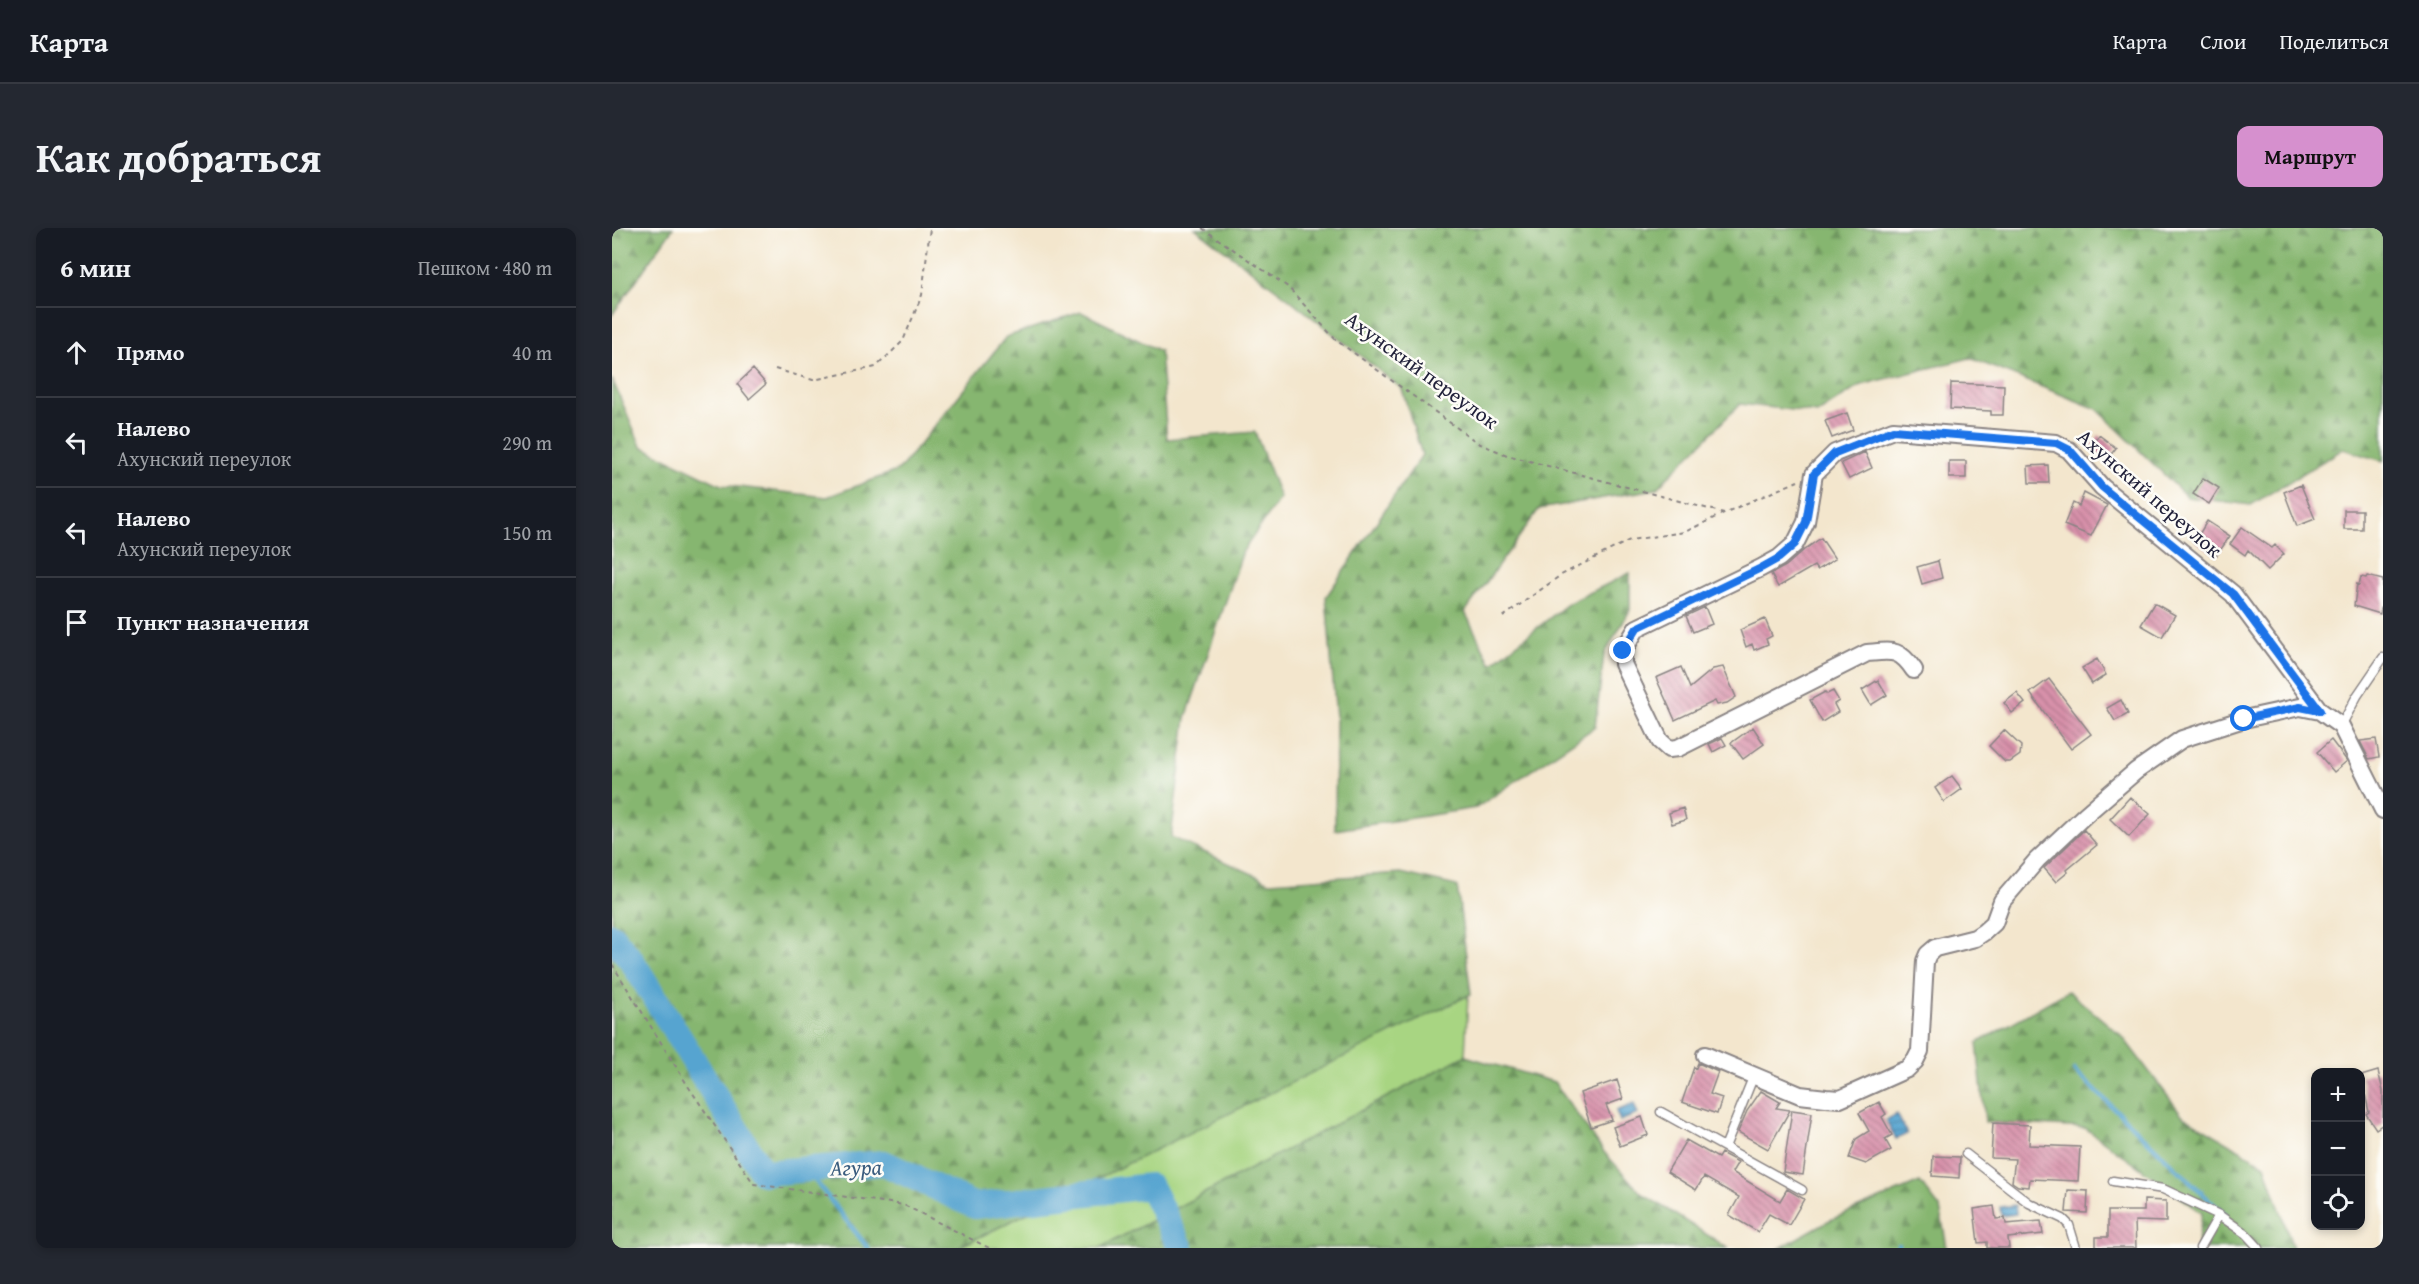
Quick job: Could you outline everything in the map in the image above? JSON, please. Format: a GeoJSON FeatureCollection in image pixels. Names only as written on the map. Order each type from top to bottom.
{"type":"FeatureCollection","features":[{"type":"Feature","properties":{"kind":"street","name":"Ахунский переулок"},"geometry":{"type":"LineString","coordinates":[[1814,474],[1835,453],[1893,430],[2056,443],[2070,450],[2102,487],[2233,594],[2320,711],[2341,726],[2383,810]]}},
{"type":"Feature","properties":{"kind":"street"},"geometry":{"type":"LineString","coordinates":[[1814,474],[1806,522],[1795,544],[1779,558],[1761,568],[1637,628],[1630,638],[1623,651],[1623,664],[1660,741],[1669,748],[1678,748],[1867,653],[1891,651],[1897,653],[1904,656],[1914,670]]}},
{"type":"Feature","properties":{"kind":"street"},"geometry":{"type":"LineString","coordinates":[[1705,1055],[1800,1095],[1840,1099],[1907,1070],[1920,1051],[1925,962],[1928,954],[1935,948],[1975,938],[1984,932],[1994,922],[2002,901],[2019,879],[2085,814],[2150,760],[2182,739],[2244,719],[2300,707],[2320,711]]}},
{"type":"Feature","properties":{"kind":"lane"},"geometry":{"type":"LineString","coordinates":[[2341,726],[2357,696],[2383,658]]}},
{"type":"Feature","properties":{"kind":"lane"},"geometry":{"type":"LineString","coordinates":[[1725,1147],[1754,1075]]}},
{"type":"Feature","properties":{"kind":"lane"},"geometry":{"type":"LineString","coordinates":[[1660,1112],[1802,1190]]}},
{"type":"Feature","properties":{"kind":"lane"},"geometry":{"type":"LineString","coordinates":[[1966,1154],[2029,1203],[2063,1219],[2069,1225],[2076,1248]]}},
{"type":"Feature","properties":{"kind":"lane"},"geometry":{"type":"LineString","coordinates":[[2112,1180],[2163,1189],[2219,1215],[2246,1234],[2259,1248]]}},
{"type":"Feature","properties":{"kind":"lane"},"geometry":{"type":"LineString","coordinates":[[2200,1248],[2219,1215]]}},
{"type":"Feature","properties":{"kind":"path"},"geometry":{"type":"LineString","coordinates":[[775,369],[813,381],[876,367],[903,341],[922,295],[930,228]]}},
{"type":"Feature","properties":{"kind":"path","name":"Ахунский переулок"},"geometry":{"type":"LineString","coordinates":[[1202,228],[1288,287],[1336,340],[1478,443],[1506,455],[1724,513]]}},
{"type":"Feature","properties":{"kind":"path"},"geometry":{"type":"LineString","coordinates":[[1503,617],[1561,575],[1630,540],[1685,532],[1814,474]]}},
{"type":"Feature","properties":{"kind":"path"},"geometry":{"type":"LineString","coordinates":[[612,964],[688,1086],[754,1184],[904,1205],[989,1248]]}},
{"type":"Feature","properties":{"kind":"green space"},"geometry":{"type":"Polygon","coordinates":[[[612,228],[673,228],[612,315],[612,228]]]}},
{"type":"Feature","properties":{"kind":"green space"},"geometry":{"type":"Polygon","coordinates":[[[1195,228],[2383,228],[2383,461],[2343,449],[2251,505],[2187,497],[2097,409],[1970,358],[1861,385],[1818,413],[1740,404],[1656,489],[1539,509],[1465,612],[1491,664],[1569,603],[1630,573],[1630,610],[1604,655],[1595,727],[1476,808],[1335,830],[1336,718],[1326,597],[1422,455],[1402,389],[1288,298],[1195,228]]]}},
{"type":"Feature","properties":{"kind":"green space"},"geometry":{"type":"Polygon","coordinates":[[[1081,312],[1160,351],[1167,439],[1255,432],[1280,498],[1243,551],[1186,718],[1171,837],[1270,882],[1401,873],[1457,886],[1471,994],[957,1248],[612,1248],[612,379],[641,446],[721,485],[827,497],[899,470],[1006,337],[1081,312]]]}},
{"type":"Feature","properties":{"kind":"green space"},"geometry":{"type":"Polygon","coordinates":[[[2068,991],[2122,1036],[2183,1116],[2265,1165],[2293,1248],[2197,1248],[2202,1213],[2085,1128],[1985,1122],[1977,1043],[2068,991]]]}},
{"type":"Feature","properties":{"kind":"green space"},"geometry":{"type":"Polygon","coordinates":[[[1468,995],[1465,1056],[1100,1248],[957,1248],[1468,995]]]}},
{"type":"Feature","properties":{"kind":"green space"},"geometry":{"type":"Polygon","coordinates":[[[1465,1056],[1554,1082],[1603,1151],[1641,1193],[1728,1248],[1100,1248],[1465,1056]]]}},
{"type":"Feature","properties":{"kind":"green space"},"geometry":{"type":"Polygon","coordinates":[[[1920,1182],[1940,1208],[1947,1248],[1780,1248],[1828,1221],[1920,1182]]]}},
{"type":"Feature","properties":{"kind":"water"},"geometry":{"type":"Polygon","coordinates":[[[1634,1104],[1638,1114],[1620,1121],[1616,1111],[1634,1104]]]}},
{"type":"Feature","properties":{"kind":"water"},"geometry":{"type":"Polygon","coordinates":[[[1897,1114],[1907,1134],[1896,1139],[1886,1120],[1897,1114]]]}},
{"type":"Feature","properties":{"kind":"water"},"geometry":{"type":"Polygon","coordinates":[[[2015,1205],[2016,1214],[2001,1216],[2000,1207],[2015,1205]]]}},
{"type":"Feature","properties":{"kind":"building"},"geometry":{"type":"Polygon","coordinates":[[[753,369],[766,384],[749,399],[737,384],[753,369]]]}},
{"type":"Feature","properties":{"kind":"building"},"geometry":{"type":"Polygon","coordinates":[[[1951,383],[2004,385],[2003,415],[1991,415],[1991,411],[1950,409],[1951,383]]]}},
{"type":"Feature","properties":{"kind":"building"},"geometry":{"type":"Polygon","coordinates":[[[1847,413],[1853,430],[1832,438],[1825,421],[1847,413]]]}},
{"type":"Feature","properties":{"kind":"building"},"geometry":{"type":"Polygon","coordinates":[[[2099,435],[2116,448],[2106,461],[2090,448],[2099,435]]]}},
{"type":"Feature","properties":{"kind":"building"},"geometry":{"type":"Polygon","coordinates":[[[1865,452],[1872,468],[1849,479],[1841,463],[1865,452]]]}},
{"type":"Feature","properties":{"kind":"building"},"geometry":{"type":"Polygon","coordinates":[[[1949,461],[1966,461],[1966,478],[1949,478],[1949,461]]]}},
{"type":"Feature","properties":{"kind":"building"},"geometry":{"type":"Polygon","coordinates":[[[2048,465],[2049,483],[2029,483],[2028,466],[2048,465]]]}},
{"type":"Feature","properties":{"kind":"building"},"geometry":{"type":"Polygon","coordinates":[[[2203,478],[2219,488],[2209,504],[2193,494],[2203,478]]]}},
{"type":"Feature","properties":{"kind":"building"},"geometry":{"type":"Polygon","coordinates":[[[2301,485],[2315,519],[2297,526],[2284,492],[2301,485]]]}},
{"type":"Feature","properties":{"kind":"building"},"geometry":{"type":"Polygon","coordinates":[[[2084,493],[2107,505],[2091,536],[2064,525],[2073,503],[2079,506],[2084,493]]]}},
{"type":"Feature","properties":{"kind":"building"},"geometry":{"type":"Polygon","coordinates":[[[2344,510],[2362,510],[2362,529],[2344,529],[2344,510]]]}},
{"type":"Feature","properties":{"kind":"building"},"geometry":{"type":"Polygon","coordinates":[[[2207,521],[2230,536],[2217,555],[2195,541],[2207,521]]]}},
{"type":"Feature","properties":{"kind":"building"},"geometry":{"type":"Polygon","coordinates":[[[2242,527],[2272,548],[2275,545],[2284,554],[2268,570],[2248,550],[2245,555],[2230,544],[2242,527]]]}},
{"type":"Feature","properties":{"kind":"building"},"geometry":{"type":"Polygon","coordinates":[[[1821,538],[1835,559],[1817,570],[1814,566],[1778,587],[1771,574],[1786,566],[1821,538]]]}},
{"type":"Feature","properties":{"kind":"building"},"geometry":{"type":"Polygon","coordinates":[[[1938,561],[1942,578],[1922,584],[1917,567],[1938,561]]]}},
{"type":"Feature","properties":{"kind":"building"},"geometry":{"type":"Polygon","coordinates":[[[2367,576],[2383,580],[2383,601],[2380,614],[2354,606],[2357,584],[2359,585],[2361,577],[2366,578],[2367,576]]]}},
{"type":"Feature","properties":{"kind":"building"},"geometry":{"type":"Polygon","coordinates":[[[2154,603],[2175,615],[2162,637],[2141,625],[2154,603]]]}},
{"type":"Feature","properties":{"kind":"building"},"geometry":{"type":"Polygon","coordinates":[[[1705,607],[1712,624],[1693,632],[1686,616],[1705,607]]]}},
{"type":"Feature","properties":{"kind":"building"},"geometry":{"type":"Polygon","coordinates":[[[1765,619],[1772,636],[1766,639],[1768,644],[1754,650],[1752,644],[1746,647],[1740,630],[1765,619]]]}},
{"type":"Feature","properties":{"kind":"building"},"geometry":{"type":"Polygon","coordinates":[[[2097,659],[2106,675],[2092,684],[2082,668],[2097,659]]]}},
{"type":"Feature","properties":{"kind":"building"},"geometry":{"type":"Polygon","coordinates":[[[1681,667],[1690,688],[1713,669],[1723,667],[1736,697],[1727,703],[1717,705],[1715,701],[1675,720],[1656,678],[1681,667]]]}},
{"type":"Feature","properties":{"kind":"building"},"geometry":{"type":"Polygon","coordinates":[[[2049,679],[2091,734],[2071,749],[2030,693],[2049,679]]]}},
{"type":"Feature","properties":{"kind":"building"},"geometry":{"type":"Polygon","coordinates":[[[1878,680],[1887,695],[1871,705],[1862,690],[1878,680]]]}},
{"type":"Feature","properties":{"kind":"building"},"geometry":{"type":"Polygon","coordinates":[[[1833,691],[1839,701],[1834,704],[1838,712],[1822,722],[1810,700],[1825,692],[1827,694],[1833,691]]]}},
{"type":"Feature","properties":{"kind":"building"},"geometry":{"type":"Polygon","coordinates":[[[2017,693],[2025,703],[2012,713],[2004,703],[2017,693]]]}},
{"type":"Feature","properties":{"kind":"building"},"geometry":{"type":"Polygon","coordinates":[[[2121,700],[2128,714],[2115,721],[2107,708],[2121,700]]]}},
{"type":"Feature","properties":{"kind":"building"},"geometry":{"type":"Polygon","coordinates":[[[1753,727],[1764,744],[1743,759],[1731,743],[1753,727]]]}},
{"type":"Feature","properties":{"kind":"building"},"geometry":{"type":"Polygon","coordinates":[[[2004,730],[2021,746],[2020,755],[2010,762],[2005,762],[1989,746],[2004,730]]]}},
{"type":"Feature","properties":{"kind":"building"},"geometry":{"type":"Polygon","coordinates":[[[1722,738],[1726,745],[1713,752],[1709,744],[1722,738]]]}},
{"type":"Feature","properties":{"kind":"building"},"geometry":{"type":"Polygon","coordinates":[[[2376,739],[2379,757],[2369,759],[2360,741],[2376,739]]]}},
{"type":"Feature","properties":{"kind":"building"},"geometry":{"type":"Polygon","coordinates":[[[2331,740],[2347,761],[2334,772],[2317,752],[2331,740]]]}},
{"type":"Feature","properties":{"kind":"building"},"geometry":{"type":"Polygon","coordinates":[[[1952,776],[1962,789],[1944,802],[1935,788],[1952,776]]]}},
{"type":"Feature","properties":{"kind":"building"},"geometry":{"type":"Polygon","coordinates":[[[2130,797],[2150,814],[2129,837],[2110,819],[2130,797]]]}},
{"type":"Feature","properties":{"kind":"building"},"geometry":{"type":"Polygon","coordinates":[[[1683,808],[1686,820],[1672,824],[1669,813],[1683,808]]]}},
{"type":"Feature","properties":{"kind":"building"},"geometry":{"type":"Polygon","coordinates":[[[2084,830],[2097,845],[2056,882],[2044,868],[2084,830]]]}},
{"type":"Feature","properties":{"kind":"building"},"geometry":{"type":"Polygon","coordinates":[[[1698,1063],[1718,1072],[1710,1094],[1722,1098],[1717,1114],[1682,1102],[1694,1067],[1696,1068],[1698,1063]]]}},
{"type":"Feature","properties":{"kind":"building"},"geometry":{"type":"Polygon","coordinates":[[[2378,1071],[2383,1091],[2383,1124],[2376,1129],[2366,1114],[2369,1112],[2365,1094],[2365,1075],[2378,1071]]]}},
{"type":"Feature","properties":{"kind":"building"},"geometry":{"type":"Polygon","coordinates":[[[1617,1080],[1623,1099],[1606,1105],[1612,1120],[1591,1127],[1580,1093],[1617,1080]]]}},
{"type":"Feature","properties":{"kind":"building"},"geometry":{"type":"Polygon","coordinates":[[[1761,1091],[1780,1102],[1776,1108],[1790,1110],[1768,1149],[1738,1132],[1747,1111],[1761,1091]]]}},
{"type":"Feature","properties":{"kind":"building"},"geometry":{"type":"Polygon","coordinates":[[[1879,1102],[1886,1114],[1882,1117],[1892,1135],[1885,1139],[1891,1150],[1866,1164],[1849,1158],[1856,1139],[1869,1131],[1859,1113],[1879,1102]]]}},
{"type":"Feature","properties":{"kind":"building"},"geometry":{"type":"Polygon","coordinates":[[[1792,1110],[1812,1113],[1803,1175],[1783,1172],[1792,1110]]]}},
{"type":"Feature","properties":{"kind":"building"},"geometry":{"type":"Polygon","coordinates":[[[1642,1117],[1648,1135],[1620,1146],[1613,1127],[1642,1117]]]}},
{"type":"Feature","properties":{"kind":"building"},"geometry":{"type":"Polygon","coordinates":[[[1993,1123],[2030,1125],[2029,1145],[2080,1147],[2078,1181],[2030,1179],[2029,1187],[2018,1186],[2012,1182],[2015,1159],[1991,1158],[1993,1123]]]}},
{"type":"Feature","properties":{"kind":"building"},"geometry":{"type":"Polygon","coordinates":[[[1686,1140],[1718,1158],[1721,1153],[1738,1162],[1732,1172],[1780,1201],[1787,1189],[1804,1199],[1789,1225],[1769,1214],[1758,1232],[1729,1215],[1739,1197],[1704,1177],[1696,1190],[1667,1172],[1686,1140]]]}},
{"type":"Feature","properties":{"kind":"building"},"geometry":{"type":"Polygon","coordinates":[[[1933,1156],[1960,1157],[1959,1178],[1932,1176],[1933,1156]]]}},
{"type":"Feature","properties":{"kind":"building"},"geometry":{"type":"Polygon","coordinates":[[[2068,1190],[2088,1191],[2087,1213],[2066,1212],[2068,1190]]]}},
{"type":"Feature","properties":{"kind":"building"},"geometry":{"type":"Polygon","coordinates":[[[2144,1200],[2166,1201],[2166,1222],[2135,1221],[2136,1248],[2096,1248],[2096,1237],[2108,1237],[2108,1211],[2144,1211],[2144,1200]]]}},
{"type":"Feature","properties":{"kind":"building"},"geometry":{"type":"Polygon","coordinates":[[[1994,1206],[1996,1219],[2005,1218],[2006,1224],[2041,1221],[2043,1234],[2008,1238],[2009,1248],[1987,1248],[1987,1242],[1978,1243],[1974,1209],[1994,1206]]]}},
{"type":"Feature","properties":{"kind":"waterway","name":"Агура"},"geometry":{"type":"LineString","coordinates":[[612,936],[632,961],[763,1173],[884,1163],[975,1206],[1150,1186],[1181,1248]]}},
{"type":"Feature","properties":{"kind":"waterway"},"geometry":{"type":"LineString","coordinates":[[2074,1070],[2225,1215]]}},
{"type":"Feature","properties":{"kind":"waterway"},"geometry":{"type":"LineString","coordinates":[[806,1169],[868,1248]]}},
{"type":"Feature","properties":{"kind":"route"},"geometry":{"type":"LineString","coordinates":[[1623,651],[1637,628],[1761,568],[1779,558],[1795,544],[1806,522],[1814,474],[1835,453],[1893,430],[2056,443],[2070,450],[2102,487],[2233,594],[2320,711],[2300,707],[2244,719]]}}]}
